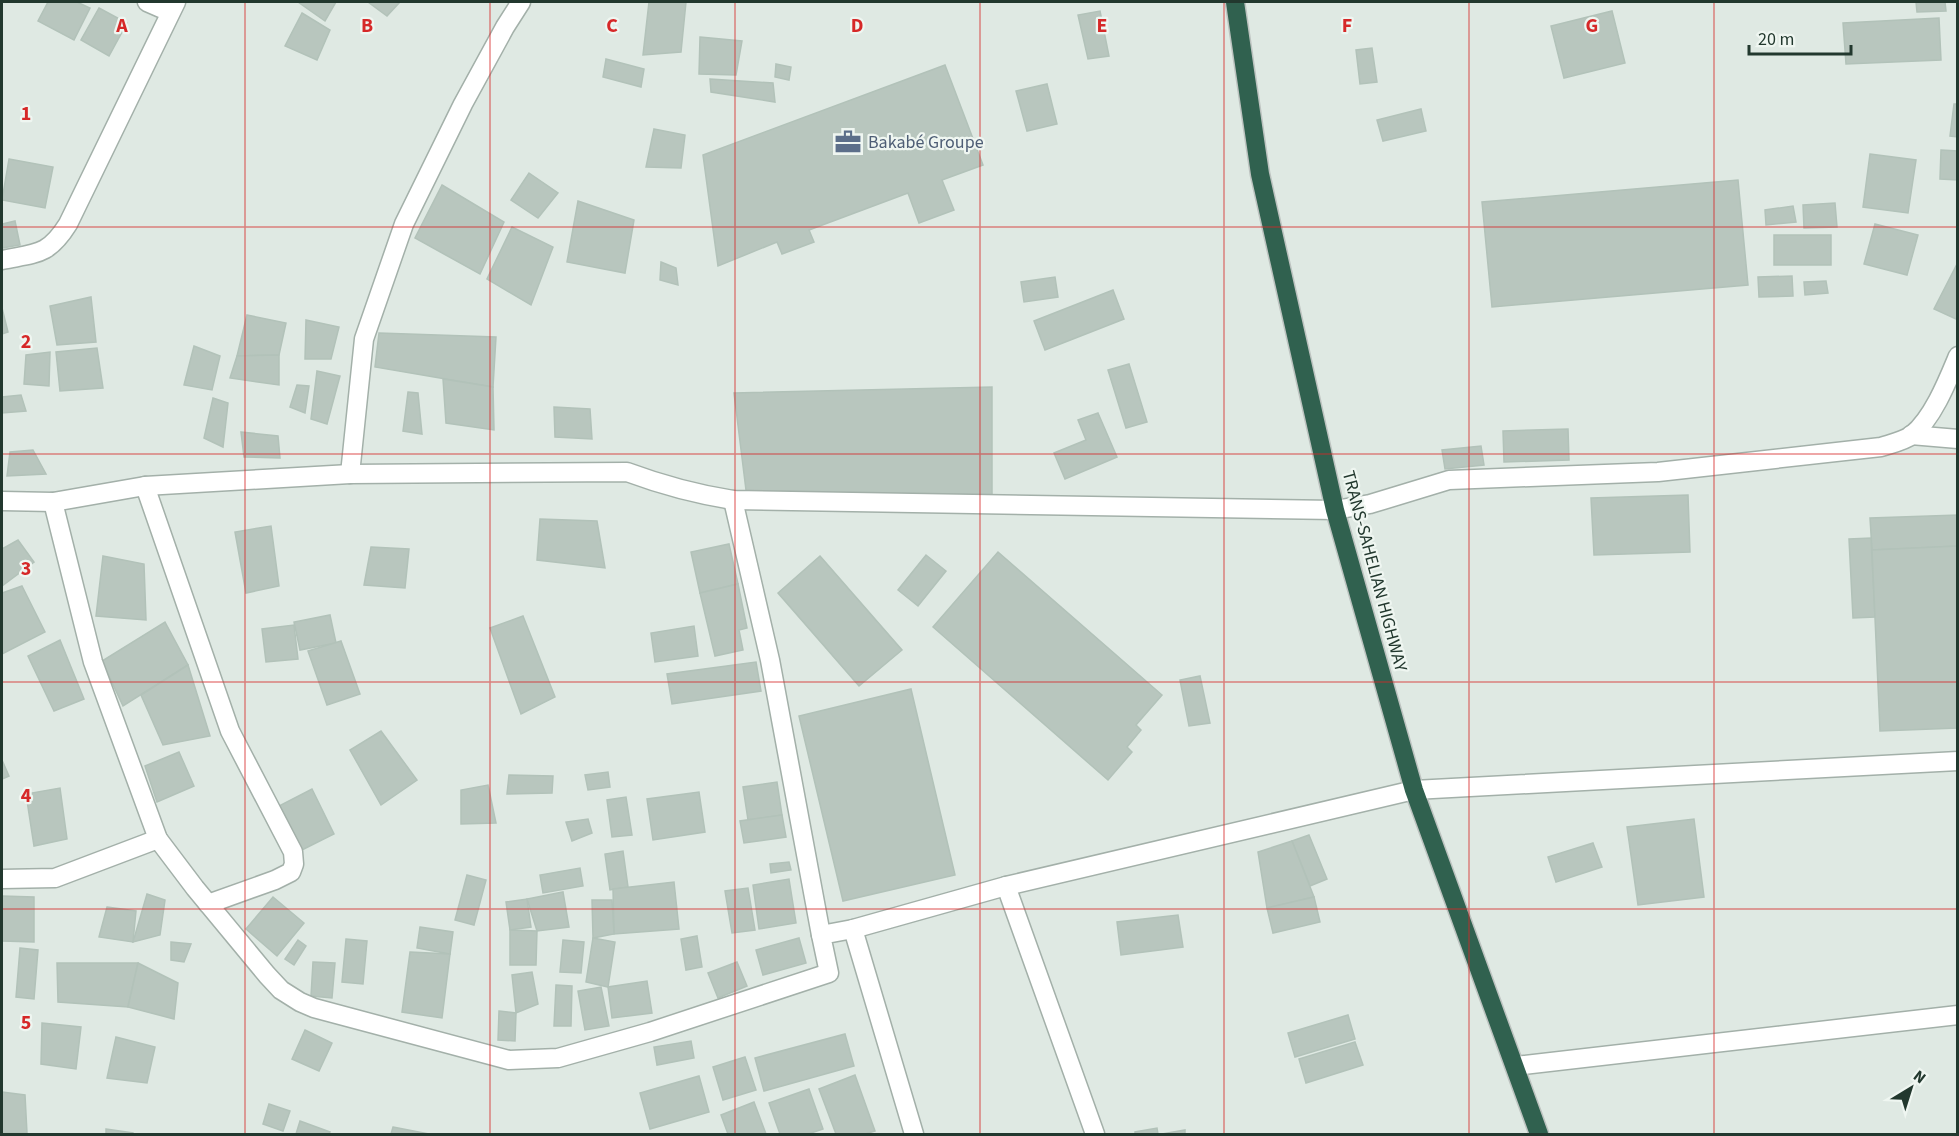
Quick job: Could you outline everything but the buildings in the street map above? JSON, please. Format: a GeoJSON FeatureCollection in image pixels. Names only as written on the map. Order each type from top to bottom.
{"type":"FeatureCollection","features":[{"type":"Feature","properties":{"kind":"highway","name":"TRANS-SAHELIAN HIGHWAY"},"geometry":{"type":"LineString","coordinates":[[1235,2],[1260,174],[1335,510],[1414,790],[1539,1134]]}},
{"type":"Feature","properties":{"kind":"street"},"geometry":{"type":"LineString","coordinates":[[2,260],[47,250],[58,240],[68,224],[173,7],[147,2]]}},
{"type":"Feature","properties":{"kind":"street"},"geometry":{"type":"LineString","coordinates":[[350,474],[364,339],[404,224],[463,104],[520,2]]}},
{"type":"Feature","properties":{"kind":"street"},"geometry":{"type":"LineString","coordinates":[[1911,435],[1930,412],[1945,387],[1958,356]]}},
{"type":"Feature","properties":{"kind":"street"},"geometry":{"type":"LineString","coordinates":[[2,501],[52,502],[145,486],[350,474],[627,472],[700,495],[733,500],[1335,510],[1370,504],[1449,480],[1658,472],[1881,447],[1911,435],[1958,439]]}},
{"type":"Feature","properties":{"kind":"street"},"geometry":{"type":"LineString","coordinates":[[145,486],[230,731],[293,852],[294,864],[291,872],[208,904]]}},
{"type":"Feature","properties":{"kind":"street"},"geometry":{"type":"LineString","coordinates":[[52,502],[93,662],[158,839],[208,904],[281,990],[300,1002],[314,1008],[509,1060],[558,1058],[650,1032],[829,973],[770,660],[733,500]]}},
{"type":"Feature","properties":{"kind":"street"},"geometry":{"type":"LineString","coordinates":[[821,935],[853,929],[1006,886],[1414,790],[1958,761]]}},
{"type":"Feature","properties":{"kind":"street"},"geometry":{"type":"LineString","coordinates":[[2,879],[55,878],[158,839]]}},
{"type":"Feature","properties":{"kind":"street"},"geometry":{"type":"LineString","coordinates":[[1006,886],[1095,1134]]}},
{"type":"Feature","properties":{"kind":"street"},"geometry":{"type":"LineString","coordinates":[[853,929],[914,1134]]}},
{"type":"Feature","properties":{"kind":"street"},"geometry":{"type":"LineString","coordinates":[[1515,1066],[1958,1016]]}},
{"type":"Feature","properties":{"kind":"place","name":"Bakabé Groupe"},"geometry":{"type":"Point","coordinates":[848,142]}}]}
